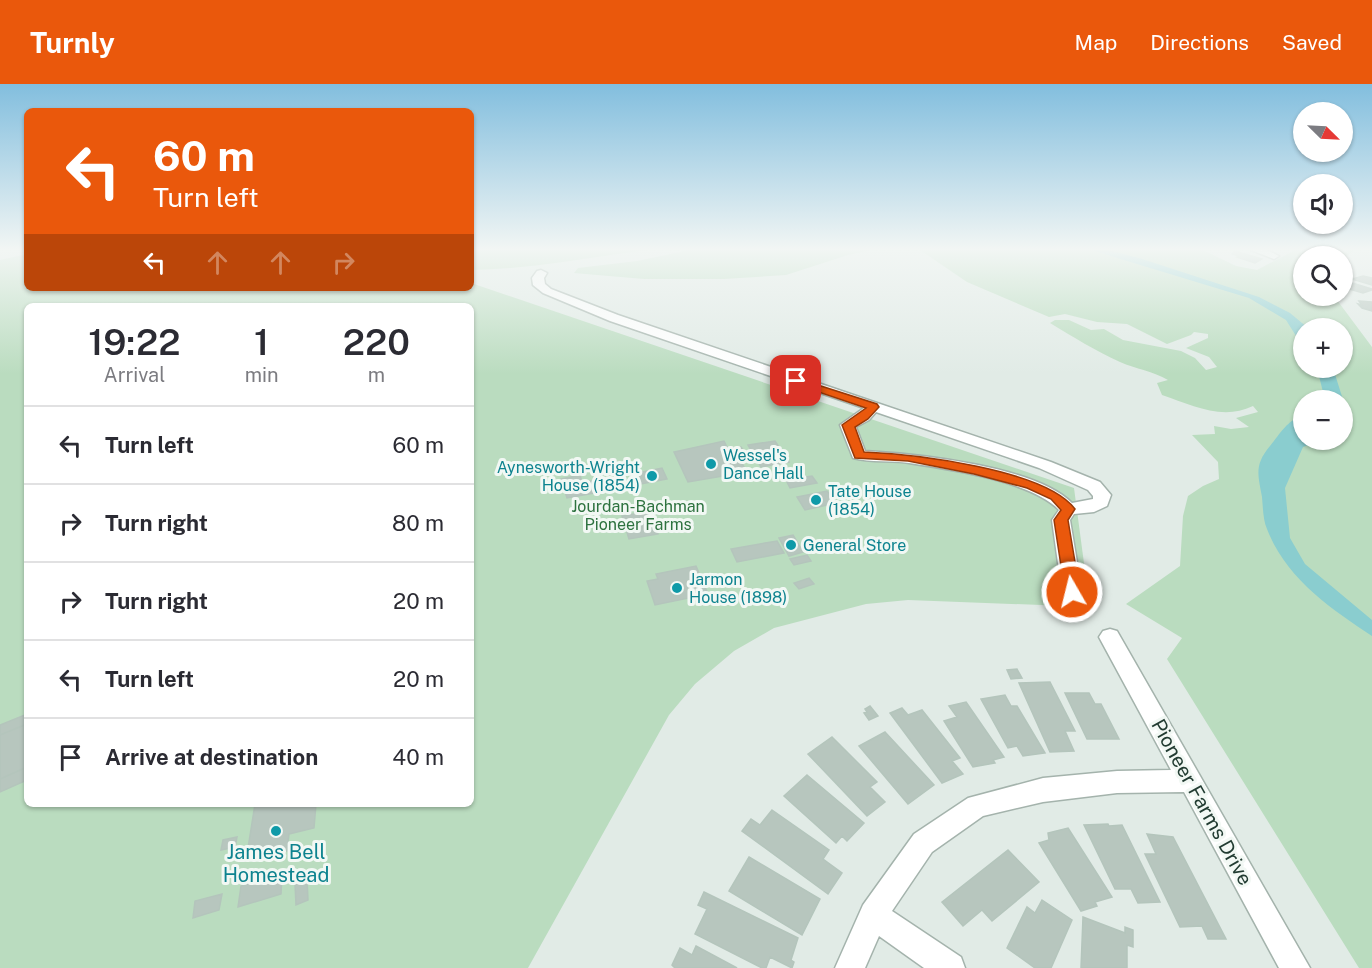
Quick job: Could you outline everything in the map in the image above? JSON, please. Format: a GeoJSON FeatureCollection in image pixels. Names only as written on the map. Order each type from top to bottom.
{"type":"FeatureCollection","features":[{"type":"Feature","properties":{"kind":"street"},"geometry":{"type":"LineString","coordinates":[[550,291],[678,340],[1045,465],[1094,486],[1102,495],[1101,502],[1094,506],[1068,509]]}},
{"type":"Feature","properties":{"kind":"street"},"geometry":{"type":"LineString","coordinates":[[873,407],[864,417],[848,425],[859,455],[908,458],[996,475],[1055,496],[1068,509]]}},
{"type":"Feature","properties":{"kind":"street"},"geometry":{"type":"LineString","coordinates":[[1068,509],[1061,520],[1072,592]]}},
{"type":"Feature","properties":{"kind":"street","name":"Pioneer Farms Drive"},"geometry":{"type":"LineString","coordinates":[[1110,637],[1295,968]]}},
{"type":"Feature","properties":{"kind":"street"},"geometry":{"type":"LineString","coordinates":[[850,968],[873,915],[923,843],[977,806],[1054,789],[1117,782],[1191,781]]}},
{"type":"Feature","properties":{"kind":"street"},"geometry":{"type":"LineString","coordinates":[[873,915],[950,968]]}},
{"type":"Feature","properties":{"kind":"green space","name":"Jourdan-Bachman Pioneer Farms"},"geometry":{"type":"Polygon","coordinates":[[[0,291],[495,291],[1074,488],[1089,601],[1093,607],[908,600],[866,604],[774,628],[734,651],[695,684],[669,715],[528,968],[0,968],[0,291]]]}},
{"type":"Feature","properties":{"kind":"green space"},"geometry":{"type":"Polygon","coordinates":[[[989,291],[1293,291],[1293,306],[1341,306],[1350,318],[1293,318],[1293,378],[1353,378],[1353,322],[1372,347],[1372,968],[1359,968],[1167,659],[1182,638],[1126,604],[1180,566],[1183,516],[1188,496],[1219,479],[1218,462],[1192,435],[1215,434],[1214,426],[1231,429],[1249,427],[1236,418],[1258,412],[1253,406],[1230,412],[1218,412],[1162,395],[1157,383],[1168,380],[1111,358],[1050,323],[1055,320],[1069,320],[1091,330],[1104,329],[1123,340],[1181,351],[1195,358],[1206,370],[1217,367],[1209,357],[1186,348],[1208,338],[1208,334],[1194,332],[1167,344],[1127,324],[1097,322],[1065,314],[1049,317],[989,291]]]}},
{"type":"Feature","properties":{"kind":"water"},"geometry":{"type":"Polygon","coordinates":[[[1227,291],[1241,291],[1259,297],[1290,313],[1296,318],[1293,318],[1293,331],[1286,320],[1249,298],[1227,291]]]}},
{"type":"Feature","properties":{"kind":"water"},"geometry":{"type":"Polygon","coordinates":[[[1320,378],[1336,378],[1340,390],[1322,390],[1320,378]]]}},
{"type":"Feature","properties":{"kind":"water"},"geometry":{"type":"Polygon","coordinates":[[[1293,420],[1293,450],[1302,450],[1285,488],[1290,538],[1305,564],[1372,620],[1372,636],[1325,603],[1297,577],[1275,547],[1264,518],[1259,465],[1265,453],[1293,420]]]}},
{"type":"Feature","properties":{"kind":"building"},"geometry":{"type":"Polygon","coordinates":[[[1359,301],[1372,302],[1372,311],[1362,308],[1358,304],[1362,305],[1359,301]]]}},
{"type":"Feature","properties":{"kind":"building","name":"Wessel's Dance Hall"},"geometry":{"type":"Polygon","coordinates":[[[724,441],[728,449],[741,447],[746,454],[737,455],[747,472],[688,482],[674,452],[724,441]]]}},
{"type":"Feature","properties":{"kind":"building"},"geometry":{"type":"Polygon","coordinates":[[[775,441],[789,462],[761,467],[748,445],[775,441]]]}},
{"type":"Feature","properties":{"kind":"building","name":"Aynesworth-Wright House (1854)"},"geometry":{"type":"Polygon","coordinates":[[[662,468],[667,479],[641,484],[637,473],[662,468]]]}},
{"type":"Feature","properties":{"kind":"building"},"geometry":{"type":"Polygon","coordinates":[[[580,475],[582,482],[591,481],[595,493],[567,498],[561,479],[580,475]]]}},
{"type":"Feature","properties":{"kind":"building"},"geometry":{"type":"Polygon","coordinates":[[[812,476],[817,483],[790,488],[786,480],[812,476]]]}},
{"type":"Feature","properties":{"kind":"building","name":"Tate House (1854)"},"geometry":{"type":"Polygon","coordinates":[[[827,491],[836,503],[805,510],[797,497],[827,491]]]}},
{"type":"Feature","properties":{"kind":"building"},"geometry":{"type":"Polygon","coordinates":[[[650,511],[658,534],[629,539],[622,516],[650,511]]]}},
{"type":"Feature","properties":{"kind":"building","name":"General Store"},"geometry":{"type":"Polygon","coordinates":[[[793,535],[803,552],[789,556],[779,538],[793,535]]]}},
{"type":"Feature","properties":{"kind":"building"},"geometry":{"type":"Polygon","coordinates":[[[777,541],[784,553],[737,562],[731,549],[777,541]]]}},
{"type":"Feature","properties":{"kind":"building"},"geometry":{"type":"Polygon","coordinates":[[[807,555],[811,561],[794,565],[790,559],[807,555]]]}},
{"type":"Feature","properties":{"kind":"building","name":"Jarmon House (1898)"},"geometry":{"type":"Polygon","coordinates":[[[696,566],[708,594],[655,605],[647,581],[658,579],[656,574],[696,566]]]}},
{"type":"Feature","properties":{"kind":"building"},"geometry":{"type":"Polygon","coordinates":[[[809,578],[814,584],[799,589],[794,583],[809,578]]]}},
{"type":"Feature","properties":{"kind":"building"},"geometry":{"type":"Polygon","coordinates":[[[1017,669],[1022,678],[1011,679],[1007,670],[1017,669]]]}},
{"type":"Feature","properties":{"kind":"building"},"geometry":{"type":"Polygon","coordinates":[[[1050,682],[1075,731],[1065,731],[1074,751],[1050,752],[1019,683],[1050,682]]]}},
{"type":"Feature","properties":{"kind":"building"},"geometry":{"type":"Polygon","coordinates":[[[1065,693],[1089,693],[1095,704],[1101,704],[1119,739],[1087,739],[1065,693]]]}},
{"type":"Feature","properties":{"kind":"building"},"geometry":{"type":"Polygon","coordinates":[[[1005,695],[1011,706],[1017,706],[1045,753],[1023,756],[1017,746],[1008,748],[981,699],[1005,695]]]}},
{"type":"Feature","properties":{"kind":"building"},"geometry":{"type":"Polygon","coordinates":[[[966,702],[1004,757],[993,760],[995,763],[973,767],[944,721],[957,717],[949,706],[966,702]]]}},
{"type":"Feature","properties":{"kind":"building"},"geometry":{"type":"Polygon","coordinates":[[[870,706],[878,716],[869,720],[864,713],[867,712],[865,709],[870,706]]]}},
{"type":"Feature","properties":{"kind":"building"},"geometry":{"type":"Polygon","coordinates":[[[902,708],[908,715],[922,710],[960,758],[952,761],[963,774],[942,783],[890,713],[902,708]]]}},
{"type":"Feature","properties":{"kind":"building"},"geometry":{"type":"Polygon","coordinates":[[[24,715],[24,725],[0,735],[0,725],[24,715]]]}},
{"type":"Feature","properties":{"kind":"building"},"geometry":{"type":"Polygon","coordinates":[[[24,725],[24,768],[0,779],[0,735],[24,725]]]}},
{"type":"Feature","properties":{"kind":"building"},"geometry":{"type":"Polygon","coordinates":[[[885,732],[934,785],[908,804],[859,746],[885,732]]]}},
{"type":"Feature","properties":{"kind":"building"},"geometry":{"type":"Polygon","coordinates":[[[832,737],[877,782],[870,787],[885,802],[867,816],[808,754],[832,737]]]}},
{"type":"Feature","properties":{"kind":"building"},"geometry":{"type":"Polygon","coordinates":[[[24,768],[24,781],[0,792],[0,779],[24,768]]]}},
{"type":"Feature","properties":{"kind":"building"},"geometry":{"type":"Polygon","coordinates":[[[807,775],[864,823],[847,841],[842,836],[836,843],[784,796],[807,775]]]}},
{"type":"Feature","properties":{"kind":"building","name":"James Bell Homestead"},"geometry":{"type":"Polygon","coordinates":[[[255,807],[316,807],[314,828],[289,834],[287,851],[246,861],[255,807]]]}},
{"type":"Feature","properties":{"kind":"building"},"geometry":{"type":"Polygon","coordinates":[[[772,810],[829,850],[823,859],[842,873],[828,894],[742,831],[751,819],[760,825],[772,810]]]}},
{"type":"Feature","properties":{"kind":"building"},"geometry":{"type":"Polygon","coordinates":[[[1108,824],[1109,826],[1122,825],[1160,902],[1138,903],[1131,889],[1115,889],[1084,825],[1108,824]]]}},
{"type":"Feature","properties":{"kind":"building"},"geometry":{"type":"Polygon","coordinates":[[[1068,828],[1112,897],[1095,902],[1097,906],[1081,911],[1039,843],[1049,840],[1048,833],[1068,828]]]}},
{"type":"Feature","properties":{"kind":"building"},"geometry":{"type":"Polygon","coordinates":[[[1147,834],[1173,837],[1226,939],[1208,939],[1202,926],[1180,927],[1145,854],[1156,854],[1147,834]]]}},
{"type":"Feature","properties":{"kind":"building"},"geometry":{"type":"Polygon","coordinates":[[[237,837],[235,847],[221,850],[223,840],[237,837]]]}},
{"type":"Feature","properties":{"kind":"building"},"geometry":{"type":"Polygon","coordinates":[[[1008,850],[1039,882],[992,921],[982,910],[963,926],[942,902],[1008,850]]]}},
{"type":"Feature","properties":{"kind":"building"},"geometry":{"type":"Polygon","coordinates":[[[749,857],[820,899],[802,935],[729,891],[749,857]]]}},
{"type":"Feature","properties":{"kind":"building"},"geometry":{"type":"Polygon","coordinates":[[[282,874],[281,894],[238,907],[241,886],[282,874]]]}},
{"type":"Feature","properties":{"kind":"building"},"geometry":{"type":"Polygon","coordinates":[[[307,879],[308,900],[296,905],[295,884],[307,879]]]}},
{"type":"Feature","properties":{"kind":"building"},"geometry":{"type":"Polygon","coordinates":[[[704,892],[798,938],[791,960],[794,962],[792,968],[770,957],[766,968],[762,968],[695,934],[707,909],[698,905],[704,892]]]}},
{"type":"Feature","properties":{"kind":"building"},"geometry":{"type":"Polygon","coordinates":[[[222,894],[219,910],[193,918],[195,901],[222,894]]]}},
{"type":"Feature","properties":{"kind":"building"},"geometry":{"type":"Polygon","coordinates":[[[1042,900],[1072,920],[1051,968],[1035,968],[1007,948],[1027,907],[1035,913],[1042,900]]]}},
{"type":"Feature","properties":{"kind":"building"},"geometry":{"type":"Polygon","coordinates":[[[1083,917],[1125,933],[1125,927],[1133,930],[1133,947],[1127,945],[1127,968],[1081,968],[1083,917]]]}},
{"type":"Feature","properties":{"kind":"building"},"geometry":{"type":"Polygon","coordinates":[[[696,946],[737,968],[675,968],[672,965],[680,948],[692,955],[696,946]]]}},
{"type":"Feature","properties":{"kind":"place","name":"Wessel's Dance Hall"},"geometry":{"type":"Point","coordinates":[711,464]}},
{"type":"Feature","properties":{"kind":"place","name":"Aynesworth-Wright House (1854)"},"geometry":{"type":"Point","coordinates":[652,476]}},
{"type":"Feature","properties":{"kind":"place","name":"Tate House (1854)"},"geometry":{"type":"Point","coordinates":[816,500]}},
{"type":"Feature","properties":{"kind":"place","name":"General Store"},"geometry":{"type":"Point","coordinates":[791,545]}},
{"type":"Feature","properties":{"kind":"place","name":"Jarmon House (1898)"},"geometry":{"type":"Point","coordinates":[677,588]}},
{"type":"Feature","properties":{"kind":"place","name":"James Bell Homestead"},"geometry":{"type":"Point","coordinates":[276,831]}},
{"type":"Feature","properties":{"kind":"route"},"geometry":{"type":"LineString","coordinates":[[796,381],[873,407],[864,417],[848,425],[859,455],[908,458],[996,475],[1055,496],[1068,509],[1061,520],[1072,592]]}}]}
